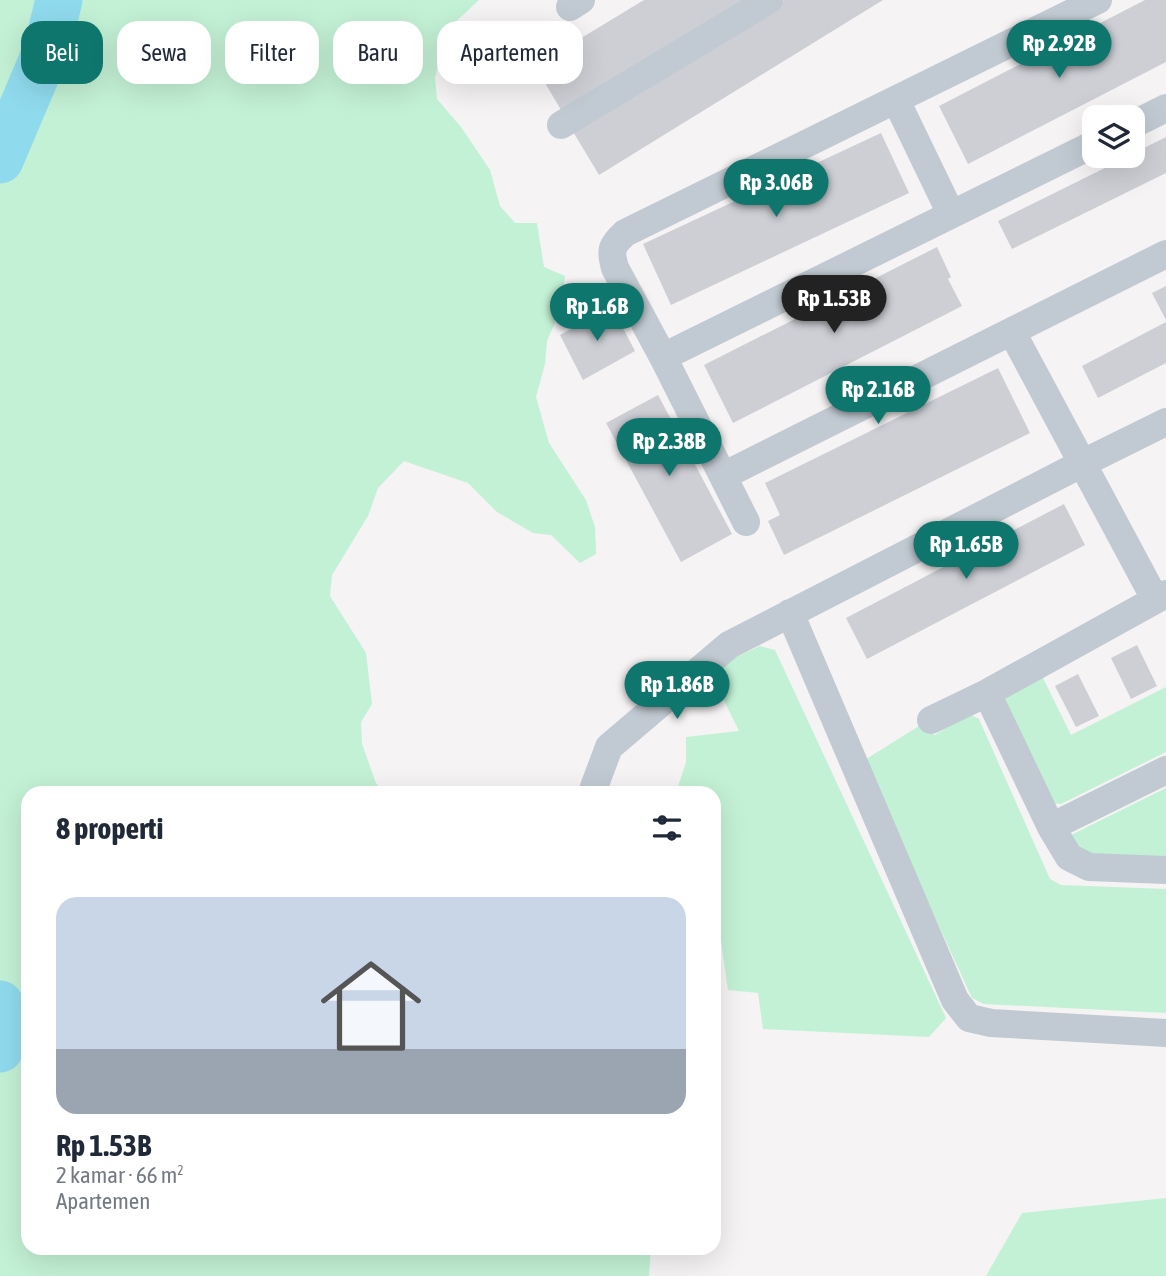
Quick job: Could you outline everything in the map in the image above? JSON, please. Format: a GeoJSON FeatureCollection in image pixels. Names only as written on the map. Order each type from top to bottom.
{"type":"FeatureCollection","features":[{"type":"Feature","properties":{"kind":"street"},"geometry":{"type":"LineString","coordinates":[[561,125],[769,0]]}},
{"type":"Feature","properties":{"kind":"street"},"geometry":{"type":"LineString","coordinates":[[746,522],[615,268],[611,253],[614,242],[625,233],[1098,0]]}},
{"type":"Feature","properties":{"kind":"street"},"geometry":{"type":"LineString","coordinates":[[896,100],[951,214]]}},
{"type":"Feature","properties":{"kind":"street"},"geometry":{"type":"LineString","coordinates":[[1145,118],[1166,108]]}},
{"type":"Feature","properties":{"kind":"street"},"geometry":{"type":"LineString","coordinates":[[663,357],[1082,150]]}},
{"type":"Feature","properties":{"kind":"street"},"geometry":{"type":"LineString","coordinates":[[723,476],[1166,254]]}},
{"type":"Feature","properties":{"kind":"street"},"geometry":{"type":"LineString","coordinates":[[931,720],[987,693],[1161,597],[1083,463],[1012,332]]}},
{"type":"Feature","properties":{"kind":"street"},"geometry":{"type":"LineString","coordinates":[[594,786],[609,747],[729,645],[1166,422]]}},
{"type":"Feature","properties":{"kind":"street"},"geometry":{"type":"LineString","coordinates":[[790,613],[955,1000],[969,1018],[991,1023],[1166,1033]]}},
{"type":"Feature","properties":{"kind":"street"},"geometry":{"type":"LineString","coordinates":[[987,693],[1051,827],[1069,857],[1089,867],[1166,870]]}},
{"type":"Feature","properties":{"kind":"street"},"geometry":{"type":"LineString","coordinates":[[1051,827],[1166,770]]}},
{"type":"Feature","properties":{"kind":"green space"},"geometry":{"type":"Polygon","coordinates":[[[0,0],[479,0],[457,21],[437,21],[437,99],[461,127],[490,170],[500,206],[515,223],[537,223],[544,267],[565,276],[559,313],[547,341],[545,364],[536,397],[549,443],[586,500],[595,527],[596,554],[580,563],[551,535],[533,533],[497,512],[468,483],[404,461],[378,488],[368,516],[332,575],[330,596],[366,653],[372,704],[361,722],[362,744],[378,786],[21,786],[21,1255],[650,1255],[649,1276],[0,1276],[0,0]]]}},
{"type":"Feature","properties":{"kind":"green space"},"geometry":{"type":"Polygon","coordinates":[[[760,646],[775,650],[946,1018],[929,1037],[763,1029],[758,993],[728,990],[721,941],[721,786],[678,786],[686,762],[686,737],[739,731],[709,670],[760,646]]]}},
{"type":"Feature","properties":{"kind":"green space"},"geometry":{"type":"Polygon","coordinates":[[[1042,676],[1071,735],[1166,687],[1166,752],[1061,804],[1051,803],[1005,699],[1009,693],[1042,676]]]}},
{"type":"Feature","properties":{"kind":"green space"},"geometry":{"type":"Polygon","coordinates":[[[969,714],[979,719],[1050,879],[1061,885],[1166,889],[1166,1013],[984,1004],[972,998],[863,761],[919,726],[935,735],[969,714]]]}},
{"type":"Feature","properties":{"kind":"green space"},"geometry":{"type":"Polygon","coordinates":[[[1166,788],[1166,858],[1083,854],[1069,836],[1166,788]]]}},
{"type":"Feature","properties":{"kind":"green space"},"geometry":{"type":"Polygon","coordinates":[[[1166,1198],[1166,1276],[986,1276],[1022,1213],[1166,1198]]]}},
{"type":"Feature","properties":{"kind":"building"},"geometry":{"type":"Polygon","coordinates":[[[644,0],[753,0],[564,115],[546,84],[583,84],[583,37],[644,0]]]}},
{"type":"Feature","properties":{"kind":"building"},"geometry":{"type":"Polygon","coordinates":[[[784,0],[883,0],[599,175],[572,130],[784,0]]]}},
{"type":"Feature","properties":{"kind":"building"},"geometry":{"type":"Polygon","coordinates":[[[1145,0],[1166,0],[1166,62],[968,164],[939,106],[1145,0]]]}},
{"type":"Feature","properties":{"kind":"building"},"geometry":{"type":"Polygon","coordinates":[[[881,133],[909,193],[671,305],[643,244],[881,133]]]}},
{"type":"Feature","properties":{"kind":"building"},"geometry":{"type":"Polygon","coordinates":[[[1166,137],[1166,173],[1012,249],[998,221],[1105,168],[1145,168],[1145,148],[1166,137]]]}},
{"type":"Feature","properties":{"kind":"building"},"geometry":{"type":"Polygon","coordinates":[[[937,247],[951,277],[948,279],[962,306],[733,423],[704,365],[937,247]]]}},
{"type":"Feature","properties":{"kind":"building"},"geometry":{"type":"Polygon","coordinates":[[[1166,286],[1166,320],[1152,293],[1166,286]]]}},
{"type":"Feature","properties":{"kind":"building"},"geometry":{"type":"Polygon","coordinates":[[[612,307],[635,351],[583,380],[560,335],[612,307]]]}},
{"type":"Feature","properties":{"kind":"building"},"geometry":{"type":"Polygon","coordinates":[[[1166,322],[1166,363],[1098,398],[1082,366],[1166,322]]]}},
{"type":"Feature","properties":{"kind":"building"},"geometry":{"type":"Polygon","coordinates":[[[998,368],[1030,433],[784,555],[768,521],[780,515],[765,483],[998,368]]]}},
{"type":"Feature","properties":{"kind":"building"},"geometry":{"type":"Polygon","coordinates":[[[658,395],[732,534],[681,562],[606,423],[658,395]]]}},
{"type":"Feature","properties":{"kind":"building"},"geometry":{"type":"Polygon","coordinates":[[[1064,504],[1085,545],[867,659],[846,618],[1064,504]]]}},
{"type":"Feature","properties":{"kind":"building"},"geometry":{"type":"Polygon","coordinates":[[[1137,645],[1157,686],[1131,699],[1111,658],[1137,645]]]}},
{"type":"Feature","properties":{"kind":"building"},"geometry":{"type":"Polygon","coordinates":[[[1078,674],[1099,716],[1076,727],[1055,686],[1078,674]]]}},
{"type":"Feature","properties":{"kind":"waterway"},"geometry":{"type":"LineString","coordinates":[[0,160],[47,49],[59,0]]}},
{"type":"Feature","properties":{"kind":"waterway"},"geometry":{"type":"LineString","coordinates":[[0,1004],[6,1022],[0,1049]]}}]}
